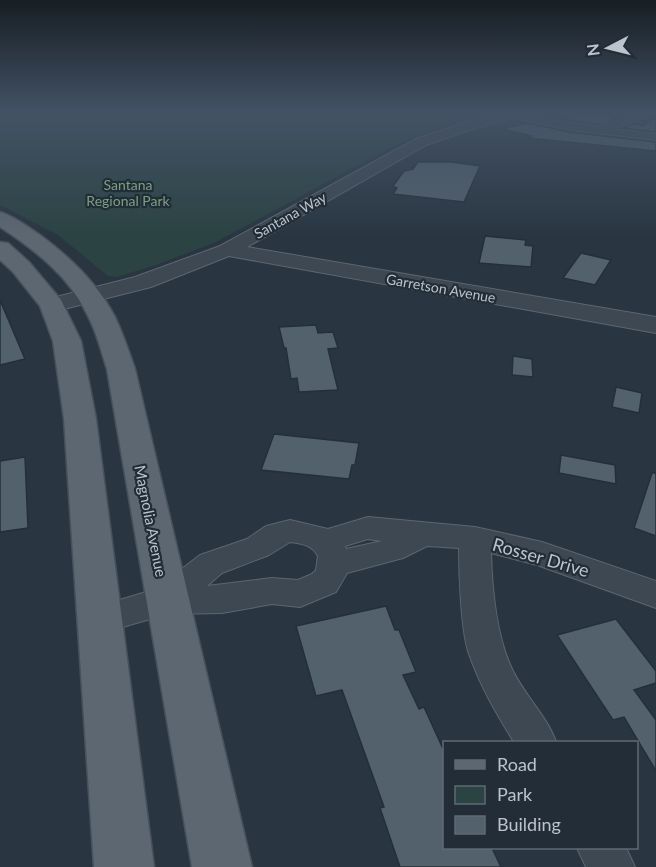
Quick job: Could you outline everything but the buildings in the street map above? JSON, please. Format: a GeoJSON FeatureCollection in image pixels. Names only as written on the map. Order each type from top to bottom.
{"type":"FeatureCollection","features":[{"type":"Feature","properties":{"kind":"main road","name":"Magnolia Avenue"},"geometry":{"type":"LineString","coordinates":[[0,219],[44,247],[66,267],[70,301],[67,341],[76,396],[124,867]]}},
{"type":"Feature","properties":{"kind":"main road","name":"Magnolia Avenue"},"geometry":{"type":"LineString","coordinates":[[0,248],[21,267],[70,301],[100,313],[121,369],[222,867]]}},
{"type":"Feature","properties":{"kind":"street","name":"Santana Way"},"geometry":{"type":"LineString","coordinates":[[70,301],[143,282],[227,250],[399,154]]}},
{"type":"Feature","properties":{"kind":"street","name":"Garretson Avenue"},"geometry":{"type":"LineString","coordinates":[[227,250],[656,325]]}},
{"type":"Feature","properties":{"kind":"street"},"geometry":{"type":"LineString","coordinates":[[99,620],[167,600],[222,599],[272,591],[300,594],[324,583],[331,574],[330,552],[315,535],[303,531],[278,534],[258,547],[211,564],[167,600]]}},
{"type":"Feature","properties":{"kind":"street","name":"Rosser Drive"},"geometry":{"type":"LineString","coordinates":[[330,552],[393,550],[423,535],[475,538],[542,554],[656,595]]}},
{"type":"Feature","properties":{"kind":"street"},"geometry":{"type":"LineString","coordinates":[[475,538],[476,569],[485,648],[500,684],[535,741]]}},
{"type":"Feature","properties":{"kind":"street"},"geometry":{"type":"LineString","coordinates":[[601,849],[612,867]]}},
{"type":"Feature","properties":{"kind":"green space","name":"Santana Regional Park"},"geometry":{"type":"Polygon","coordinates":[[[0,154],[378,154],[216,242],[117,277],[108,276],[58,235],[0,205],[0,154]]]}}]}
